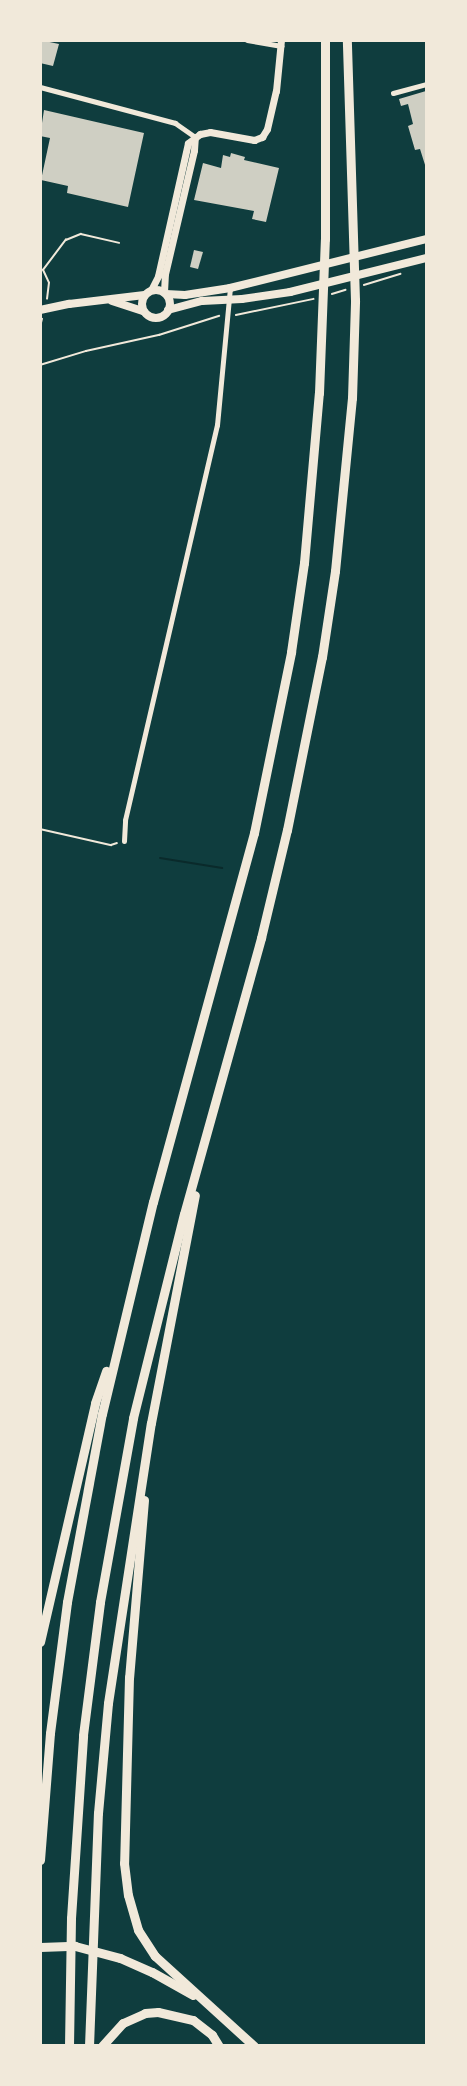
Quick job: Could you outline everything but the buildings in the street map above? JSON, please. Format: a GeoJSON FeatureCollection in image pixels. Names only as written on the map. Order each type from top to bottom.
{"type":"FeatureCollection","features":[{"type":"Feature","properties":{"kind":"highway"},"geometry":{"type":"LineString","coordinates":[[40,1860],[50,1733],[67,1602],[102,1414],[122,1326],[228,933],[273,743],[291,652],[305,551],[319,393],[325,239],[325,40]]}},
{"type":"Feature","properties":{"kind":"highway"},"geometry":{"type":"LineString","coordinates":[[69,2046],[71,1918],[83,1735],[100,1602],[133,1418],[199,1162],[261,938],[305,751],[322,657],[346,474],[352,398],[355,232],[347,40]]}},
{"type":"Feature","properties":{"kind":"highway"},"geometry":{"type":"LineString","coordinates":[[89,2046],[98,1813],[108,1703],[151,1423],[192,1217],[199,1162]]}},
{"type":"Feature","properties":{"kind":"highway"},"geometry":{"type":"LineString","coordinates":[[40,1642],[95,1403],[122,1326]]}},
{"type":"Feature","properties":{"kind":"highway"},"geometry":{"type":"LineString","coordinates":[[151,1423],[129,1677],[124,1863],[130,1907],[142,1938],[164,1965],[216,2009],[254,2046]]}},
{"type":"Feature","properties":{"kind":"highway"},"geometry":{"type":"LineString","coordinates":[[40,1947],[75,1946],[120,1958],[152,1972],[216,2009]]}},
{"type":"Feature","properties":{"kind":"highway"},"geometry":{"type":"LineString","coordinates":[[102,2046],[111,2032],[123,2023],[145,2013],[158,2012],[193,2020],[212,2035],[219,2046]]}},
{"type":"Feature","properties":{"kind":"main road"},"geometry":{"type":"LineString","coordinates":[[40,310],[84,302],[112,300],[147,292],[185,295],[230,288],[426,239]]}},
{"type":"Feature","properties":{"kind":"main road"},"geometry":{"type":"LineString","coordinates":[[168,310],[202,301],[230,300],[290,292],[426,258]]}},
{"type":"Feature","properties":{"kind":"main road"},"geometry":{"type":"LineString","coordinates":[[143,311],[141,303],[147,292]]}},
{"type":"Feature","properties":{"kind":"main road"},"geometry":{"type":"LineString","coordinates":[[112,300],[143,311],[154,318],[163,316],[168,310],[170,302],[165,293]]}},
{"type":"Feature","properties":{"kind":"street"},"geometry":{"type":"LineString","coordinates":[[147,292],[158,276],[187,148],[195,137],[210,132],[254,140],[262,137],[267,129],[276,91],[281,43],[247,40]]}},
{"type":"Feature","properties":{"kind":"street"},"geometry":{"type":"LineString","coordinates":[[393,93],[426,84]]}},
{"type":"Feature","properties":{"kind":"street"},"geometry":{"type":"LineString","coordinates":[[40,87],[80,96],[92,103],[175,123],[195,137]]}},
{"type":"Feature","properties":{"kind":"street"},"geometry":{"type":"LineString","coordinates":[[165,293],[165,274],[194,150],[195,137]]}},
{"type":"Feature","properties":{"kind":"street"},"geometry":{"type":"LineString","coordinates":[[124,841],[124,820],[215,434],[230,288]]}},
{"type":"Feature","properties":{"kind":"path"},"geometry":{"type":"LineString","coordinates":[[49,291],[49,283],[43,270],[66,240],[81,234],[119,243]]}},
{"type":"Feature","properties":{"kind":"path"},"geometry":{"type":"LineString","coordinates":[[40,365],[86,351],[159,335],[215,317]]}},
{"type":"Feature","properties":{"kind":"path"},"geometry":{"type":"LineString","coordinates":[[40,829],[111,845],[124,841]]}},
{"type":"Feature","properties":{"kind":"waterway"},"geometry":{"type":"LineString","coordinates":[[160,858],[222,868]]}}]}
